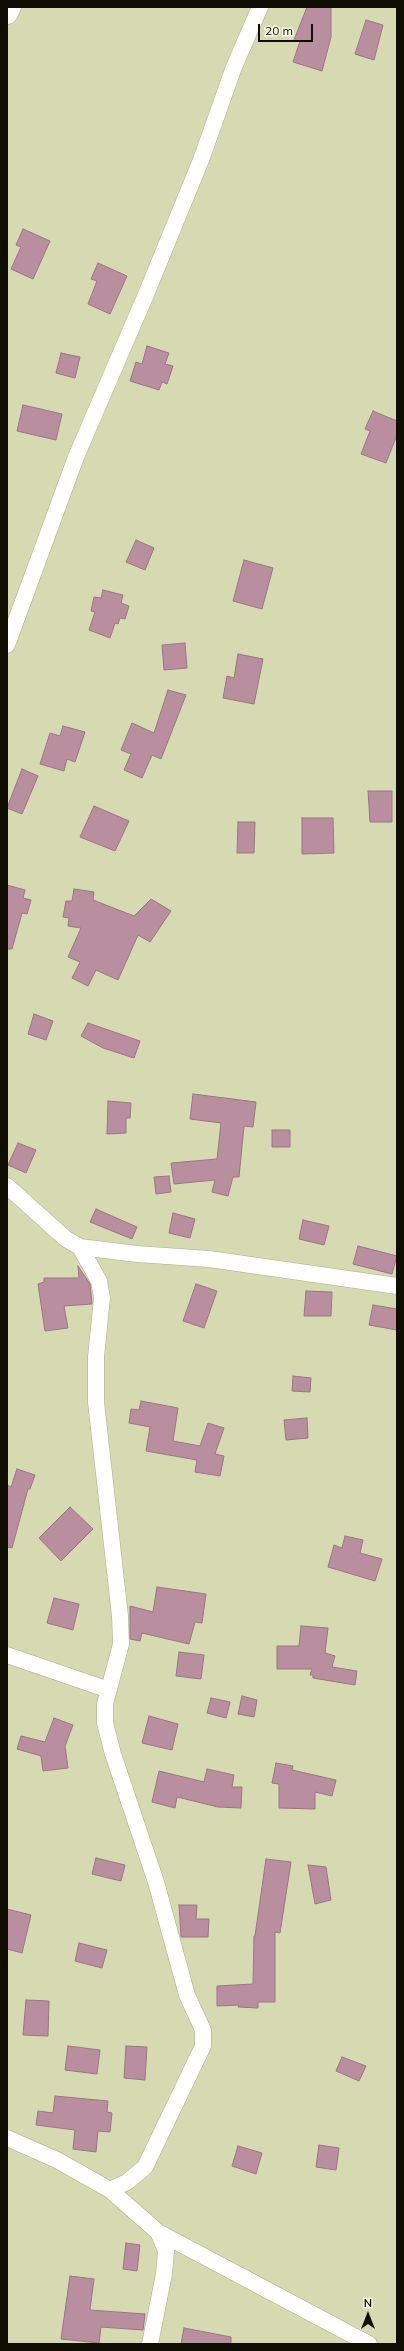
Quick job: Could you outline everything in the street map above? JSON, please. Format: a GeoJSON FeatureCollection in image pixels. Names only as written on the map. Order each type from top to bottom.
{"type":"FeatureCollection","features":[{"type":"Feature","properties":{"kind":"main road"},"geometry":{"type":"LineString","coordinates":[[7,13],[10,7]]}},
{"type":"Feature","properties":{"kind":"street"},"geometry":{"type":"LineString","coordinates":[[7,644],[76,457],[168,241],[209,140],[234,67],[260,7]]}},
{"type":"Feature","properties":{"kind":"street"},"geometry":{"type":"LineString","coordinates":[[7,1186],[66,1239],[80,1247],[137,1254],[209,1259],[397,1286]]}},
{"type":"Feature","properties":{"kind":"street"},"geometry":{"type":"LineString","coordinates":[[80,1247],[99,1281],[102,1298],[96,1357],[96,1402],[120,1616],[120,1644],[105,1704],[105,1723],[112,1754],[156,1882],[187,1995],[203,2030],[203,2046],[144,2166],[127,2182],[110,2190]]}},
{"type":"Feature","properties":{"kind":"street"},"geometry":{"type":"LineString","coordinates":[[7,1655],[109,1690]]}},
{"type":"Feature","properties":{"kind":"street"},"geometry":{"type":"LineString","coordinates":[[7,2138],[57,2160],[110,2190],[158,2232],[370,2344]]}},
{"type":"Feature","properties":{"kind":"street"},"geometry":{"type":"LineString","coordinates":[[150,2344],[164,2274],[166,2251],[158,2232]]}},
{"type":"Feature","properties":{"kind":"building"},"geometry":{"type":"Polygon","coordinates":[[[307,7],[331,7],[331,37],[322,71],[293,62],[300,41],[294,40],[307,7]]]}},
{"type":"Feature","properties":{"kind":"building"},"geometry":{"type":"Polygon","coordinates":[[[366,20],[383,25],[374,60],[355,54],[366,20]]]}},
{"type":"Feature","properties":{"kind":"building"},"geometry":{"type":"Polygon","coordinates":[[[23,229],[50,241],[33,279],[11,269],[21,247],[16,245],[23,229]]]}},
{"type":"Feature","properties":{"kind":"building"},"geometry":{"type":"Polygon","coordinates":[[[98,263],[127,276],[110,314],[88,304],[97,281],[91,279],[98,263]]]}},
{"type":"Feature","properties":{"kind":"building"},"geometry":{"type":"Polygon","coordinates":[[[147,346],[169,353],[165,364],[173,366],[167,384],[162,382],[159,390],[130,381],[136,362],[142,364],[147,346]]]}},
{"type":"Feature","properties":{"kind":"building"},"geometry":{"type":"Polygon","coordinates":[[[61,353],[80,357],[75,378],[56,373],[61,353]]]}},
{"type":"Feature","properties":{"kind":"building"},"geometry":{"type":"Polygon","coordinates":[[[23,405],[62,414],[56,440],[17,431],[23,405]]]}},
{"type":"Feature","properties":{"kind":"building"},"geometry":{"type":"Polygon","coordinates":[[[373,411],[397,421],[397,435],[386,463],[361,454],[370,431],[365,429],[373,411]]]}},
{"type":"Feature","properties":{"kind":"building"},"geometry":{"type":"Polygon","coordinates":[[[136,540],[154,548],[145,570],[126,562],[136,540]]]}},
{"type":"Feature","properties":{"kind":"building"},"geometry":{"type":"Polygon","coordinates":[[[244,560],[273,568],[262,609],[233,601],[244,560]]]}},
{"type":"Feature","properties":{"kind":"building"},"geometry":{"type":"Polygon","coordinates":[[[103,590],[123,595],[121,603],[129,606],[125,619],[120,618],[118,624],[115,623],[110,638],[89,630],[95,612],[91,611],[94,597],[101,598],[103,590]]]}},
{"type":"Feature","properties":{"kind":"building"},"geometry":{"type":"Polygon","coordinates":[[[185,643],[187,668],[164,670],[162,645],[185,643]]]}},
{"type":"Feature","properties":{"kind":"building"},"geometry":{"type":"Polygon","coordinates":[[[238,654],[263,659],[254,704],[223,698],[227,676],[234,678],[238,654]]]}},
{"type":"Feature","properties":{"kind":"building"},"geometry":{"type":"Polygon","coordinates":[[[168,690],[186,695],[161,759],[152,755],[142,778],[124,770],[131,754],[121,750],[132,723],[154,733],[168,690]]]}},
{"type":"Feature","properties":{"kind":"building"},"geometry":{"type":"Polygon","coordinates":[[[63,726],[85,732],[75,762],[67,759],[64,771],[40,764],[50,733],[60,736],[63,726]]]}},
{"type":"Feature","properties":{"kind":"building"},"geometry":{"type":"Polygon","coordinates":[[[22,769],[38,776],[22,814],[7,808],[22,769]]]}},
{"type":"Feature","properties":{"kind":"building"},"geometry":{"type":"Polygon","coordinates":[[[368,791],[392,791],[392,822],[370,822],[368,791]]]}},
{"type":"Feature","properties":{"kind":"building"},"geometry":{"type":"Polygon","coordinates":[[[94,806],[129,821],[115,851],[80,837],[94,806]]]}},
{"type":"Feature","properties":{"kind":"building"},"geometry":{"type":"Polygon","coordinates":[[[302,818],[333,818],[334,853],[302,854],[302,818]]]}},
{"type":"Feature","properties":{"kind":"building"},"geometry":{"type":"Polygon","coordinates":[[[238,822],[255,822],[254,853],[237,853],[238,822]]]}},
{"type":"Feature","properties":{"kind":"building"},"geometry":{"type":"Polygon","coordinates":[[[7,885],[25,890],[23,898],[31,900],[27,914],[22,913],[12,949],[7,949],[7,885]]]}},
{"type":"Feature","properties":{"kind":"building"},"geometry":{"type":"Polygon","coordinates":[[[74,889],[94,892],[93,900],[134,916],[151,899],[171,911],[150,942],[138,935],[118,980],[96,970],[88,986],[72,978],[80,962],[68,957],[81,928],[68,926],[69,918],[63,917],[66,901],[72,901],[74,889]]]}},
{"type":"Feature","properties":{"kind":"building"},"geometry":{"type":"Polygon","coordinates":[[[34,1014],[53,1021],[46,1040],[28,1034],[34,1014]]]}},
{"type":"Feature","properties":{"kind":"building"},"geometry":{"type":"Polygon","coordinates":[[[88,1023],[140,1041],[134,1058],[103,1048],[81,1036],[88,1023]]]}},
{"type":"Feature","properties":{"kind":"building"},"geometry":{"type":"Polygon","coordinates":[[[193,1094],[256,1102],[253,1127],[244,1126],[239,1177],[233,1177],[228,1196],[212,1192],[215,1180],[174,1184],[171,1163],[217,1159],[221,1123],[190,1119],[193,1094]]]}},
{"type":"Feature","properties":{"kind":"building"},"geometry":{"type":"Polygon","coordinates":[[[108,1101],[131,1103],[130,1118],[126,1118],[126,1133],[107,1134],[108,1101]]]}},
{"type":"Feature","properties":{"kind":"building"},"geometry":{"type":"Polygon","coordinates":[[[272,1130],[290,1130],[290,1147],[272,1147],[272,1130]]]}},
{"type":"Feature","properties":{"kind":"building"},"geometry":{"type":"Polygon","coordinates":[[[18,1143],[36,1150],[26,1173],[8,1165],[18,1143]]]}},
{"type":"Feature","properties":{"kind":"building"},"geometry":{"type":"Polygon","coordinates":[[[169,1176],[171,1192],[156,1194],[154,1177],[169,1176]]]}},
{"type":"Feature","properties":{"kind":"building"},"geometry":{"type":"Polygon","coordinates":[[[96,1209],[137,1227],[132,1239],[90,1222],[96,1209]]]}},
{"type":"Feature","properties":{"kind":"building"},"geometry":{"type":"Polygon","coordinates":[[[173,1213],[195,1219],[190,1238],[169,1233],[173,1213]]]}},
{"type":"Feature","properties":{"kind":"building"},"geometry":{"type":"Polygon","coordinates":[[[303,1220],[329,1226],[324,1245],[299,1239],[303,1220]]]}},
{"type":"Feature","properties":{"kind":"building"},"geometry":{"type":"Polygon","coordinates":[[[358,1246],[397,1256],[392,1274],[353,1264],[358,1246]]]}},
{"type":"Feature","properties":{"kind":"building"},"geometry":{"type":"Polygon","coordinates":[[[78,1266],[90,1284],[92,1304],[64,1306],[68,1328],[45,1331],[38,1284],[44,1282],[44,1278],[79,1278],[78,1266]]]}},
{"type":"Feature","properties":{"kind":"building"},"geometry":{"type":"Polygon","coordinates":[[[196,1284],[217,1291],[204,1328],[183,1321],[196,1284]]]}},
{"type":"Feature","properties":{"kind":"building"},"geometry":{"type":"Polygon","coordinates":[[[306,1291],[332,1292],[331,1316],[304,1316],[306,1291]]]}},
{"type":"Feature","properties":{"kind":"building"},"geometry":{"type":"Polygon","coordinates":[[[373,1305],[397,1309],[397,1330],[369,1325],[373,1305]]]}},
{"type":"Feature","properties":{"kind":"building"},"geometry":{"type":"Polygon","coordinates":[[[293,1376],[311,1378],[310,1392],[292,1391],[293,1376]]]}},
{"type":"Feature","properties":{"kind":"building"},"geometry":{"type":"Polygon","coordinates":[[[141,1401],[178,1408],[173,1441],[200,1446],[208,1423],[224,1428],[215,1454],[224,1456],[220,1476],[195,1472],[197,1460],[146,1451],[150,1427],[129,1423],[131,1409],[139,1410],[141,1401]]]}},
{"type":"Feature","properties":{"kind":"building"},"geometry":{"type":"Polygon","coordinates":[[[307,1418],[308,1438],[286,1440],[284,1420],[307,1418]]]}},
{"type":"Feature","properties":{"kind":"building"},"geometry":{"type":"Polygon","coordinates":[[[17,1469],[35,1475],[30,1489],[28,1489],[12,1548],[7,1547],[7,1485],[11,1487],[17,1469]]]}},
{"type":"Feature","properties":{"kind":"building"},"geometry":{"type":"Polygon","coordinates":[[[70,1507],[93,1529],[61,1561],[39,1538],[70,1507]]]}},
{"type":"Feature","properties":{"kind":"building"},"geometry":{"type":"Polygon","coordinates":[[[345,1536],[363,1540],[360,1553],[382,1559],[375,1581],[328,1567],[334,1545],[342,1548],[345,1536]]]}},
{"type":"Feature","properties":{"kind":"building"},"geometry":{"type":"Polygon","coordinates":[[[157,1587],[206,1594],[202,1623],[195,1622],[189,1644],[142,1633],[140,1641],[130,1639],[130,1606],[153,1612],[157,1587]]]}},
{"type":"Feature","properties":{"kind":"building"},"geometry":{"type":"Polygon","coordinates":[[[54,1598],[79,1604],[73,1630],[47,1623],[54,1598]]]}},
{"type":"Feature","properties":{"kind":"building"},"geometry":{"type":"Polygon","coordinates":[[[301,1626],[328,1628],[325,1653],[335,1656],[332,1667],[357,1671],[355,1685],[313,1678],[313,1675],[310,1675],[312,1669],[277,1669],[277,1646],[299,1646],[301,1626]]]}},
{"type":"Feature","properties":{"kind":"building"},"geometry":{"type":"Polygon","coordinates":[[[179,1652],[204,1655],[201,1679],[176,1676],[179,1652]]]}},
{"type":"Feature","properties":{"kind":"building"},"geometry":{"type":"Polygon","coordinates":[[[242,1696],[257,1700],[254,1717],[238,1714],[242,1696]]]}},
{"type":"Feature","properties":{"kind":"building"},"geometry":{"type":"Polygon","coordinates":[[[211,1698],[230,1702],[226,1718],[207,1713],[211,1698]]]}},
{"type":"Feature","properties":{"kind":"building"},"geometry":{"type":"Polygon","coordinates":[[[149,1716],[178,1724],[172,1750],[142,1743],[149,1716]]]}},
{"type":"Feature","properties":{"kind":"building"},"geometry":{"type":"Polygon","coordinates":[[[54,1718],[73,1725],[65,1746],[68,1768],[43,1771],[41,1756],[17,1749],[21,1736],[45,1742],[54,1718]]]}},
{"type":"Feature","properties":{"kind":"building"},"geometry":{"type":"Polygon","coordinates":[[[276,1763],[293,1766],[292,1770],[336,1780],[332,1796],[315,1792],[315,1809],[279,1808],[279,1784],[272,1783],[276,1763]]]}},
{"type":"Feature","properties":{"kind":"building"},"geometry":{"type":"Polygon","coordinates":[[[207,1769],[234,1775],[232,1787],[242,1787],[241,1808],[218,1807],[177,1797],[175,1808],[152,1802],[159,1771],[204,1782],[207,1769]]]}},
{"type":"Feature","properties":{"kind":"building"},"geometry":{"type":"Polygon","coordinates":[[[96,1858],[125,1865],[121,1881],[92,1874],[96,1858]]]}},
{"type":"Feature","properties":{"kind":"building"},"geometry":{"type":"Polygon","coordinates":[[[266,1859],[291,1862],[280,1933],[275,1932],[275,2002],[258,2002],[258,2008],[238,2007],[239,2005],[217,2006],[217,1986],[253,1984],[254,1936],[266,1859]]]}},
{"type":"Feature","properties":{"kind":"building"},"geometry":{"type":"Polygon","coordinates":[[[308,1865],[326,1867],[331,1900],[315,1904],[308,1865]]]}},
{"type":"Feature","properties":{"kind":"building"},"geometry":{"type":"Polygon","coordinates":[[[179,1905],[197,1905],[196,1919],[209,1919],[208,1937],[181,1937],[179,1905]]]}},
{"type":"Feature","properties":{"kind":"building"},"geometry":{"type":"Polygon","coordinates":[[[7,1909],[31,1915],[22,1953],[7,1949],[7,1909]]]}},
{"type":"Feature","properties":{"kind":"building"},"geometry":{"type":"Polygon","coordinates":[[[79,1943],[107,1950],[102,1968],[75,1961],[79,1943]]]}},
{"type":"Feature","properties":{"kind":"building"},"geometry":{"type":"Polygon","coordinates":[[[26,2000],[49,2001],[48,2036],[23,2035],[26,2000]]]}},
{"type":"Feature","properties":{"kind":"building"},"geometry":{"type":"Polygon","coordinates":[[[68,2046],[100,2050],[97,2074],[65,2070],[68,2046]]]}},
{"type":"Feature","properties":{"kind":"building"},"geometry":{"type":"Polygon","coordinates":[[[126,2046],[147,2047],[145,2080],[124,2078],[126,2046]]]}},
{"type":"Feature","properties":{"kind":"building"},"geometry":{"type":"Polygon","coordinates":[[[342,2057],[366,2066],[359,2081],[336,2071],[342,2057]]]}},
{"type":"Feature","properties":{"kind":"building"},"geometry":{"type":"Polygon","coordinates":[[[55,2096],[108,2101],[107,2112],[112,2113],[110,2132],[98,2131],[96,2152],[73,2149],[75,2130],[36,2125],[38,2111],[53,2113],[55,2096]]]}},
{"type":"Feature","properties":{"kind":"building"},"geometry":{"type":"Polygon","coordinates":[[[319,2145],[339,2148],[336,2170],[316,2167],[319,2145]]]}},
{"type":"Feature","properties":{"kind":"building"},"geometry":{"type":"Polygon","coordinates":[[[238,2146],[262,2153],[256,2174],[232,2166],[238,2146]]]}},
{"type":"Feature","properties":{"kind":"building"},"geometry":{"type":"Polygon","coordinates":[[[126,2243],[140,2245],[137,2271],[123,2269],[126,2243]]]}},
{"type":"Feature","properties":{"kind":"building"},"geometry":{"type":"Polygon","coordinates":[[[70,2276],[94,2279],[90,2310],[145,2314],[143,2330],[101,2327],[99,2343],[61,2339],[70,2276]]]}},
{"type":"Feature","properties":{"kind":"building"},"geometry":{"type":"Polygon","coordinates":[[[184,2328],[231,2337],[231,2344],[181,2344],[184,2328]]]}}]}
